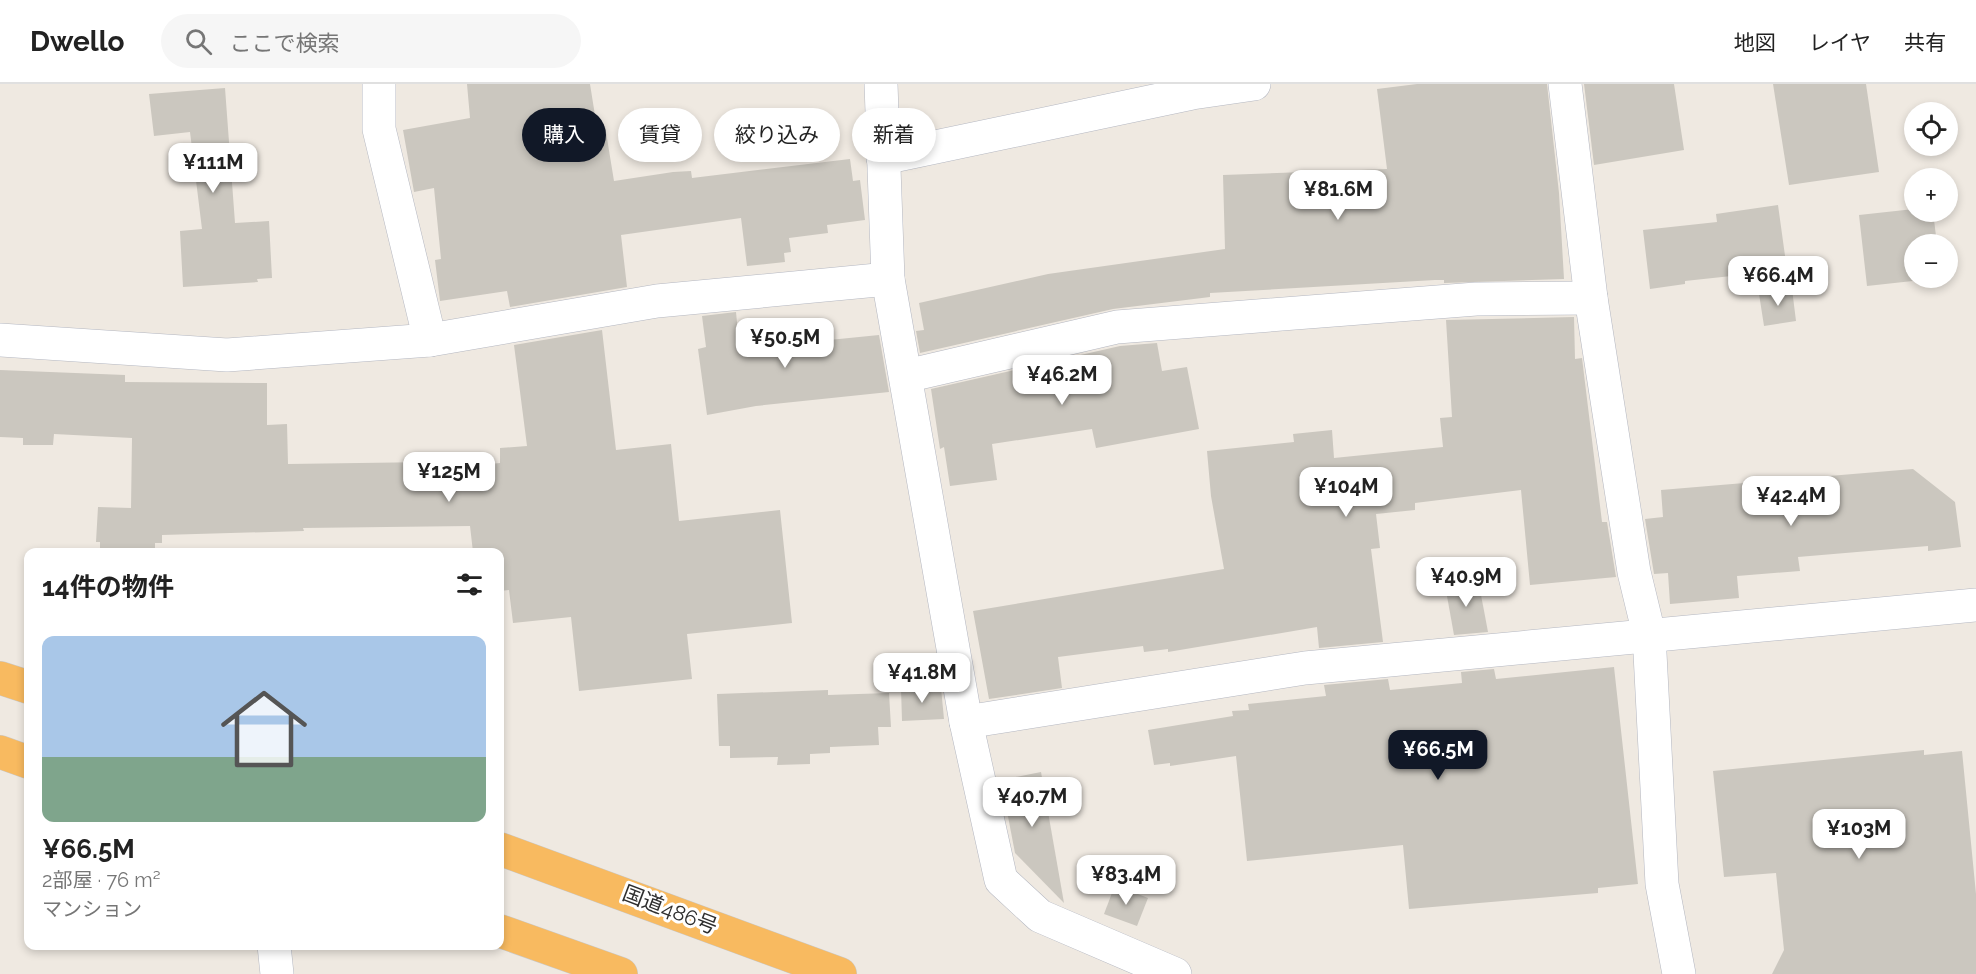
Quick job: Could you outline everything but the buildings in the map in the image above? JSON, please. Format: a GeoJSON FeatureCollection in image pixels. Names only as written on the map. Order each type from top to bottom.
{"type":"FeatureCollection","features":[{"type":"Feature","properties":{"kind":"highway"},"geometry":{"type":"LineString","coordinates":[[0,678],[24,686]]}},
{"type":"Feature","properties":{"kind":"highway"},"geometry":{"type":"LineString","coordinates":[[0,752],[24,761]]}},
{"type":"Feature","properties":{"kind":"highway","name":"国道486号"},"geometry":{"type":"LineString","coordinates":[[504,850],[840,974]]}},
{"type":"Feature","properties":{"kind":"highway"},"geometry":{"type":"LineString","coordinates":[[504,932],[621,974]]}},
{"type":"Feature","properties":{"kind":"street"},"geometry":{"type":"LineString","coordinates":[[379,84],[379,129],[430,340]]}},
{"type":"Feature","properties":{"kind":"street"},"geometry":{"type":"LineString","coordinates":[[881,84],[882,108]]}},
{"type":"Feature","properties":{"kind":"street"},"geometry":{"type":"LineString","coordinates":[[936,147],[1181,96],[1254,84]]}},
{"type":"Feature","properties":{"kind":"street"},"geometry":{"type":"LineString","coordinates":[[1565,84],[1591,298],[1634,572],[1649,634],[1662,884],[1679,974]]}},
{"type":"Feature","properties":{"kind":"street"},"geometry":{"type":"LineString","coordinates":[[883,162],[888,279],[966,722],[1001,880],[1040,916],[1175,974]]}},
{"type":"Feature","properties":{"kind":"street"},"geometry":{"type":"LineString","coordinates":[[0,340],[228,355],[430,340],[657,301],[888,279]]}},
{"type":"Feature","properties":{"kind":"street"},"geometry":{"type":"LineString","coordinates":[[906,376],[1117,327],[1476,298],[1591,298]]}},
{"type":"Feature","properties":{"kind":"street"},"geometry":{"type":"LineString","coordinates":[[966,722],[1305,668],[1976,605]]}},
{"type":"Feature","properties":{"kind":"street"},"geometry":{"type":"LineString","coordinates":[[275,950],[277,974]]}}]}
